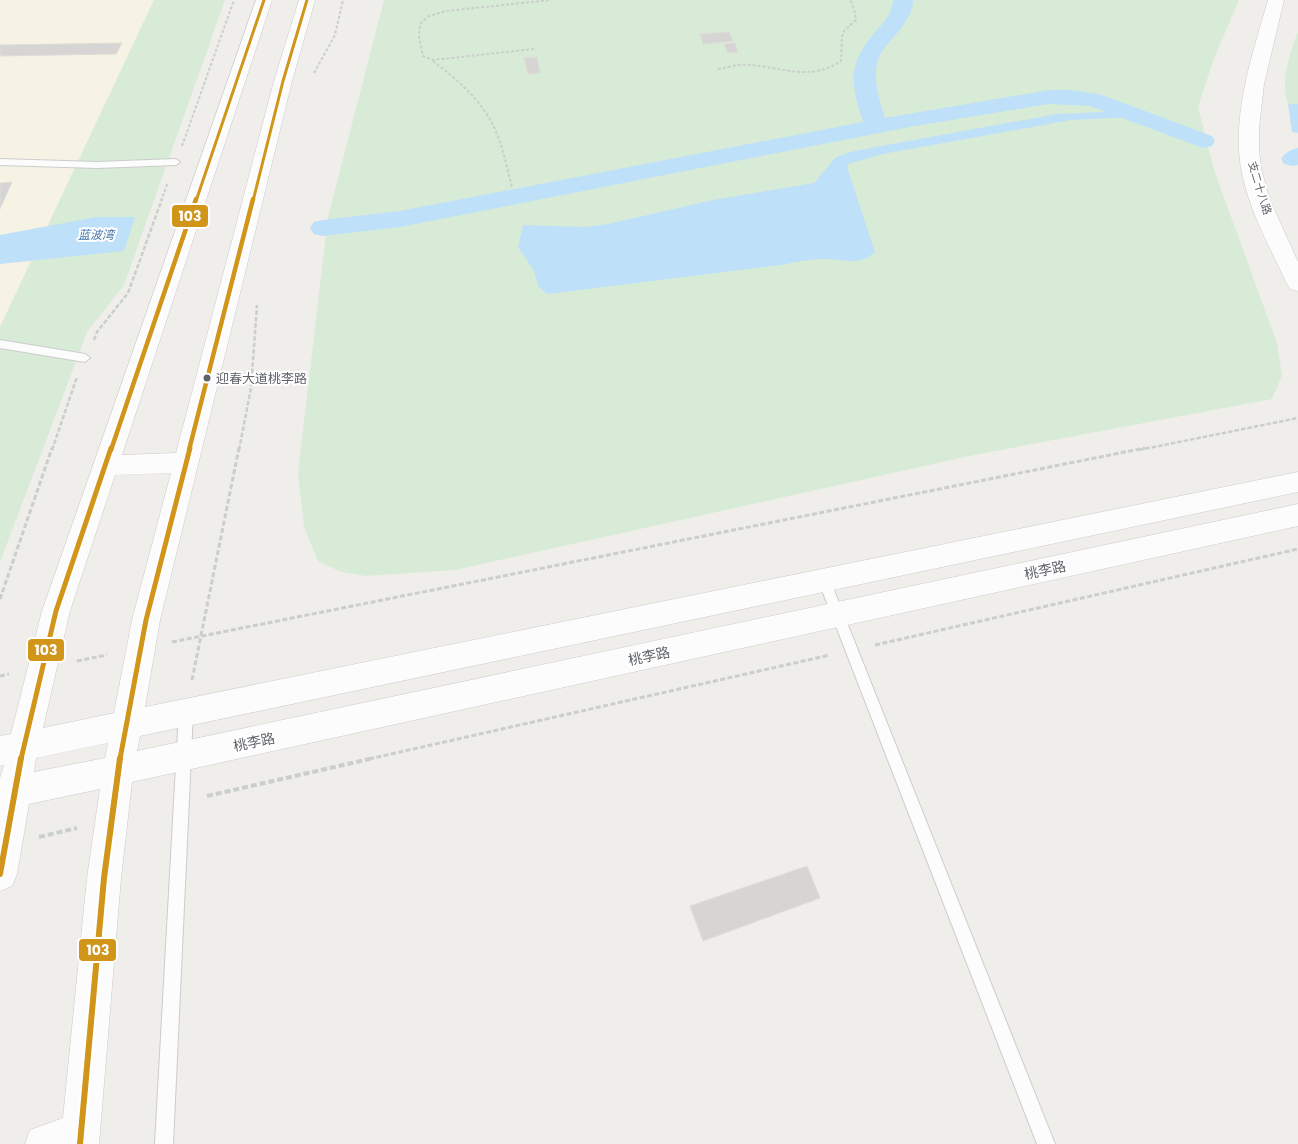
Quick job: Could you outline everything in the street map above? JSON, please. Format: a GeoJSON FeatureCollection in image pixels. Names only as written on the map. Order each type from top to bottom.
{"type":"FeatureCollection","features":[{"type":"Feature","properties":{"kind":"main road"},"geometry":{"type":"LineString","coordinates":[[0,874],[5,846],[12,749],[42,668],[56,611],[264,0]]}},
{"type":"Feature","properties":{"kind":"main road"},"geometry":{"type":"LineString","coordinates":[[44,1144],[81,1138],[104,878],[111,820],[118,771],[146,620],[283,81],[306,0]]}},
{"type":"Feature","properties":{"kind":"main road","name":"支二十八路"},"geometry":{"type":"LineString","coordinates":[[1276,0],[1265,40],[1248,130],[1251,168],[1261,200],[1298,284]]}},
{"type":"Feature","properties":{"kind":"main road"},"geometry":{"type":"LineString","coordinates":[[105,466],[186,462]]}},
{"type":"Feature","properties":{"kind":"main road"},"geometry":{"type":"LineString","coordinates":[[12,749],[1298,482]]}},
{"type":"Feature","properties":{"kind":"main road","name":"桃李路"},"geometry":{"type":"LineString","coordinates":[[8,792],[184,757],[1298,515]]}},
{"type":"Feature","properties":{"kind":"lane"},"geometry":{"type":"LineString","coordinates":[[0,162],[97,165],[176,162]]}},
{"type":"Feature","properties":{"kind":"lane"},"geometry":{"type":"LineString","coordinates":[[0,344],[85,358]]}},
{"type":"Feature","properties":{"kind":"lane"},"geometry":{"type":"LineString","coordinates":[[824,580],[1046,1144]]}},
{"type":"Feature","properties":{"kind":"lane"},"geometry":{"type":"LineString","coordinates":[[164,1144],[186,712]]}},
{"type":"Feature","properties":{"kind":"path"},"geometry":{"type":"LineString","coordinates":[[0,599],[76,378],[97,332],[128,293],[234,0]]}},
{"type":"Feature","properties":{"kind":"path"},"geometry":{"type":"LineString","coordinates":[[310,81],[335,35],[343,0]]}},
{"type":"Feature","properties":{"kind":"path"},"geometry":{"type":"LineString","coordinates":[[512,187],[498,134],[474,96],[461,82],[432,60],[423,56],[419,36],[420,24],[429,16],[446,10],[550,0]]}},
{"type":"Feature","properties":{"kind":"path"},"geometry":{"type":"LineString","coordinates":[[718,69],[749,66],[809,74],[836,65],[841,61],[842,36],[857,18],[857,12],[850,0]]}},
{"type":"Feature","properties":{"kind":"path"},"geometry":{"type":"LineString","coordinates":[[432,60],[534,49]]}},
{"type":"Feature","properties":{"kind":"path"},"geometry":{"type":"LineString","coordinates":[[186,712],[251,388],[257,303]]}},
{"type":"Feature","properties":{"kind":"path"},"geometry":{"type":"LineString","coordinates":[[0,676],[1298,418]]}},
{"type":"Feature","properties":{"kind":"path"},"geometry":{"type":"LineString","coordinates":[[181,802],[1298,549]]}},
{"type":"Feature","properties":{"kind":"path"},"geometry":{"type":"LineString","coordinates":[[5,846],[111,820]]}},
{"type":"Feature","properties":{"kind":"shaded area"},"geometry":{"type":"Polygon","coordinates":[[[0,0],[154,0],[0,327],[0,0]]]}},
{"type":"Feature","properties":{"kind":"green space"},"geometry":{"type":"Polygon","coordinates":[[[154,0],[225,0],[124,285],[87,332],[0,562],[0,327],[154,0]]]}},
{"type":"Feature","properties":{"kind":"green space"},"geometry":{"type":"Polygon","coordinates":[[[384,0],[1239,0],[1213,61],[1198,107],[1214,170],[1277,343],[1282,376],[1272,399],[974,455],[455,570],[366,576],[341,572],[318,561],[304,527],[298,473],[328,217],[384,0]]]}},
{"type":"Feature","properties":{"kind":"green space"},"geometry":{"type":"Polygon","coordinates":[[[1298,31],[1298,104],[1288,104],[1285,85],[1286,76],[1289,58],[1298,31]]]}},
{"type":"Feature","properties":{"kind":"water"},"geometry":{"type":"Polygon","coordinates":[[[1288,104],[1298,104],[1298,133],[1292,132],[1288,104]]]}},
{"type":"Feature","properties":{"kind":"water"},"geometry":{"type":"Polygon","coordinates":[[[1122,111],[1137,117],[1071,120],[883,154],[848,164],[848,170],[875,252],[869,257],[857,261],[825,259],[803,261],[547,294],[538,286],[534,271],[518,247],[523,225],[585,227],[608,224],[713,200],[814,183],[836,157],[854,151],[1057,114],[1122,111]]]}},
{"type":"Feature","properties":{"kind":"water","name":"蓝波湾"},"geometry":{"type":"Polygon","coordinates":[[[96,217],[135,217],[124,251],[0,264],[0,235],[96,217]]]}},
{"type":"Feature","properties":{"kind":"building"},"geometry":{"type":"Polygon","coordinates":[[[729,32],[733,41],[703,44],[700,34],[729,32]]]}},
{"type":"Feature","properties":{"kind":"building"},"geometry":{"type":"Polygon","coordinates":[[[122,43],[116,54],[0,56],[0,45],[122,43]]]}},
{"type":"Feature","properties":{"kind":"building"},"geometry":{"type":"Polygon","coordinates":[[[735,43],[738,52],[728,53],[724,44],[735,43]]]}},
{"type":"Feature","properties":{"kind":"building"},"geometry":{"type":"Polygon","coordinates":[[[537,57],[540,73],[528,74],[524,58],[537,57]]]}},
{"type":"Feature","properties":{"kind":"building"},"geometry":{"type":"Polygon","coordinates":[[[12,182],[0,209],[0,183],[12,182]]]}},
{"type":"Feature","properties":{"kind":"building"},"geometry":{"type":"Polygon","coordinates":[[[807,866],[820,898],[703,941],[690,906],[807,866]]]}},
{"type":"Feature","properties":{"kind":"waterway"},"geometry":{"type":"LineString","coordinates":[[877,126],[865,87],[866,62],[874,47],[900,15],[903,0]]}},
{"type":"Feature","properties":{"kind":"waterway"},"geometry":{"type":"LineString","coordinates":[[877,126],[1049,97],[1072,97],[1094,100],[1203,141]]}},
{"type":"Feature","properties":{"kind":"waterway"},"geometry":{"type":"LineString","coordinates":[[323,228],[400,219],[877,126]]}},
{"type":"Feature","properties":{"kind":"waterway"},"geometry":{"type":"LineString","coordinates":[[1293,159],[1298,155]]}},
{"type":"Feature","properties":{"kind":"transit line","name":"103"},"geometry":{"type":"LineString","coordinates":[[0,874],[23,746],[56,611],[264,0]]}},
{"type":"Feature","properties":{"kind":"transit line","name":"103"},"geometry":{"type":"LineString","coordinates":[[80,1144],[104,878],[118,771],[146,620],[283,81],[307,0]]}},
{"type":"Feature","properties":{"kind":"place","name":"迎春大道桃李路"},"geometry":{"type":"Point","coordinates":[207,378]}}]}
